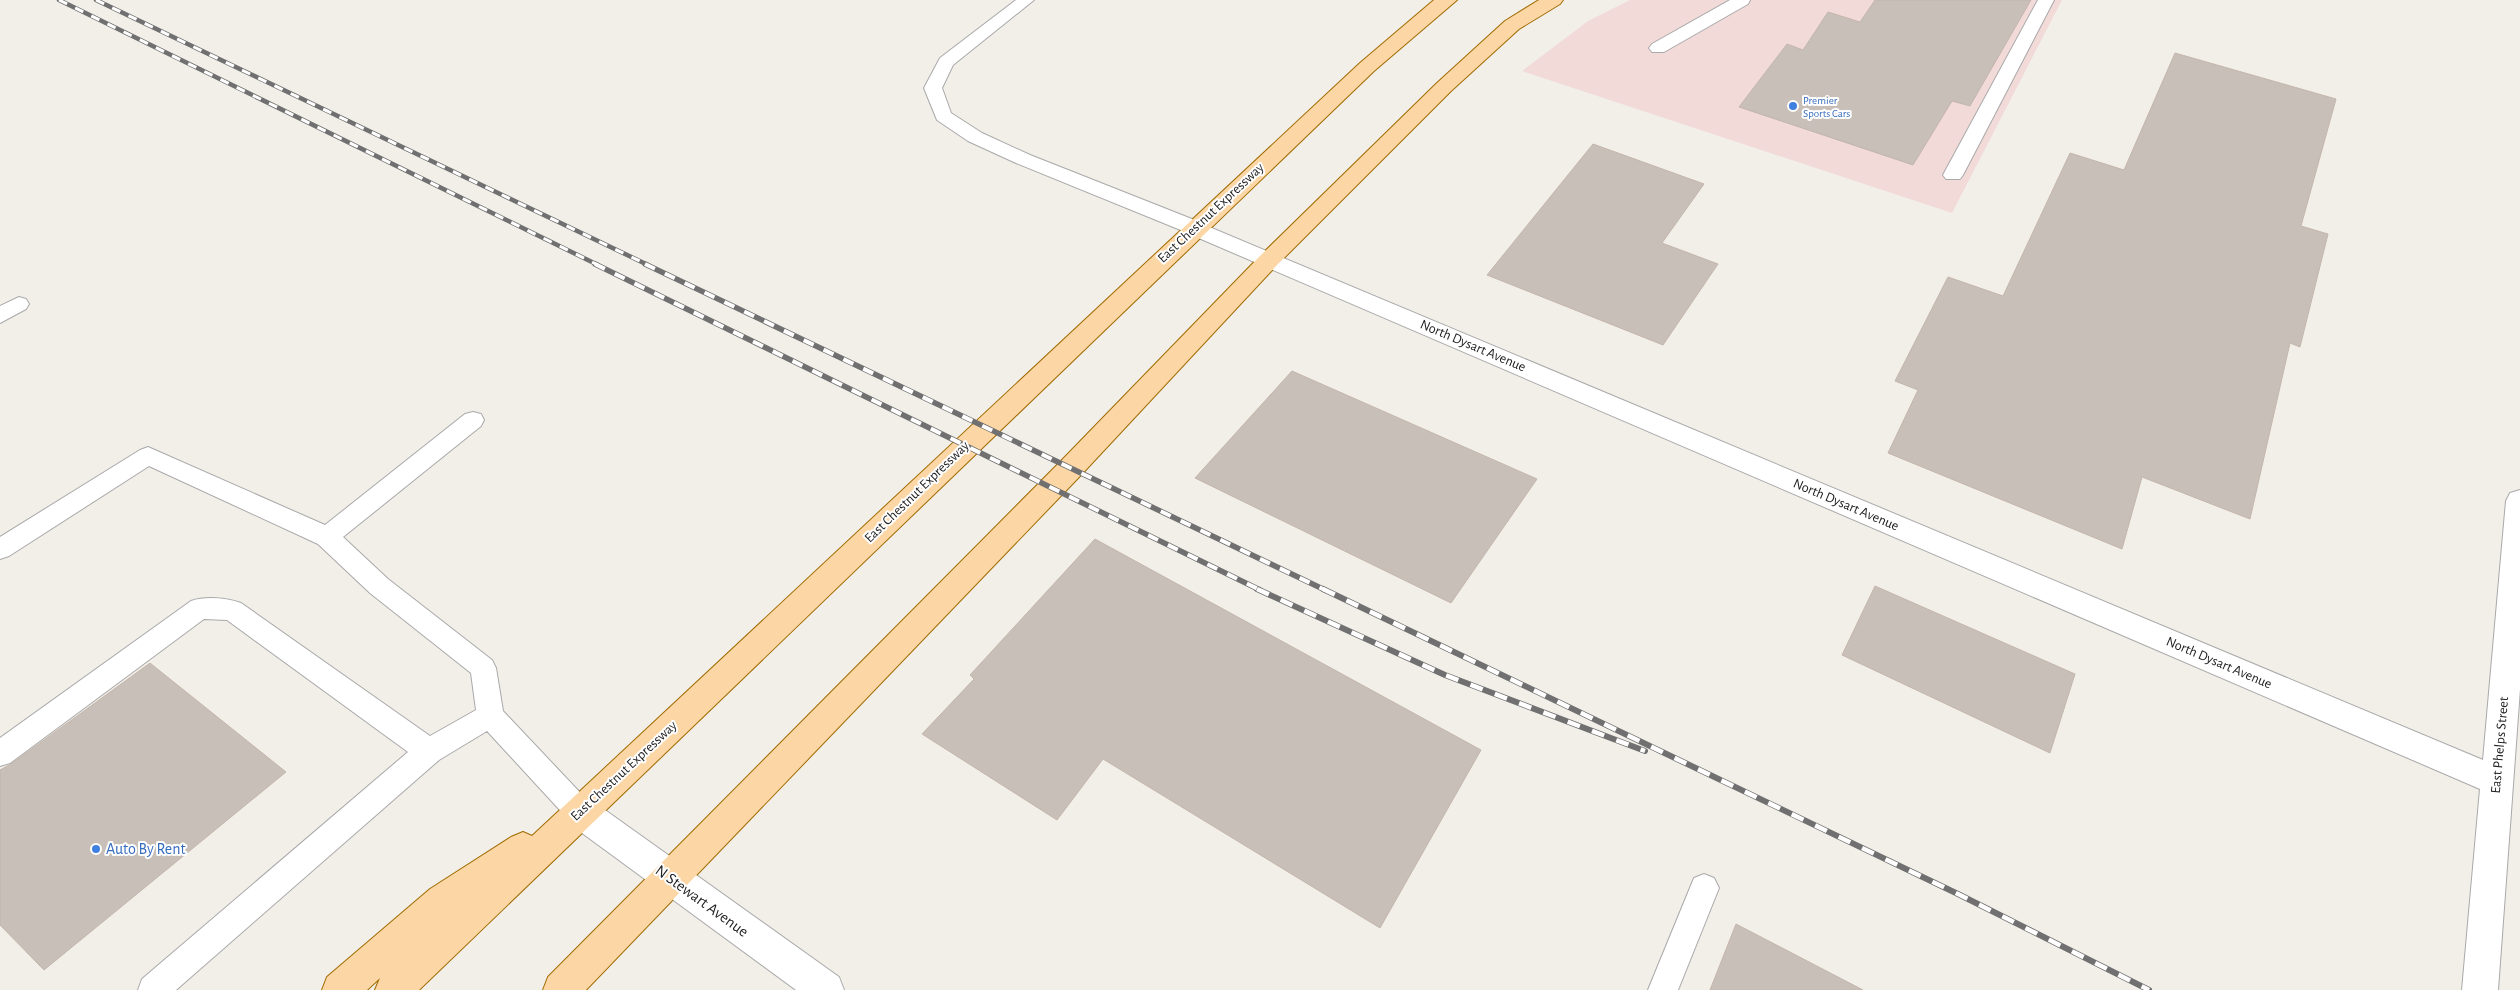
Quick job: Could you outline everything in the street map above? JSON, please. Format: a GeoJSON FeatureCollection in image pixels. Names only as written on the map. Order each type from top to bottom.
{"type":"FeatureCollection","features":[{"type":"Feature","properties":{"kind":"main road","name":"East Chestnut Expressway"},"geometry":{"type":"LineString","coordinates":[[393,990],[579,811],[1195,228],[1367,67],[1435,8],[1447,0]]}},
{"type":"Feature","properties":{"kind":"main road"},"geometry":{"type":"LineString","coordinates":[[561,990],[1071,468],[1269,260],[1444,87],[1512,25],[1553,0]]}},
{"type":"Feature","properties":{"kind":"main road"},"geometry":{"type":"LineString","coordinates":[[340,990],[442,901],[579,811]]}},
{"type":"Feature","properties":{"kind":"street","name":"North Dysart Avenue"},"geometry":{"type":"LineString","coordinates":[[1195,228],[2497,780]]}},
{"type":"Feature","properties":{"kind":"street","name":"East Phelps Street"},"geometry":{"type":"LineString","coordinates":[[2480,990],[2520,500]]}},
{"type":"Feature","properties":{"kind":"street","name":"N Stewart Avenue"},"geometry":{"type":"LineString","coordinates":[[579,811],[826,990]]}},
{"type":"Feature","properties":{"kind":"lane"},"geometry":{"type":"LineString","coordinates":[[1026,0],[946,62],[933,88],[943,116],[975,137],[1023,159],[1195,228]]}},
{"type":"Feature","properties":{"kind":"lane"},"geometry":{"type":"LineString","coordinates":[[1658,48],[1742,0]]}},
{"type":"Feature","properties":{"kind":"lane"},"geometry":{"type":"LineString","coordinates":[[1953,175],[2046,0]]}},
{"type":"Feature","properties":{"kind":"lane"},"geometry":{"type":"LineString","coordinates":[[0,316],[20,304]]}},
{"type":"Feature","properties":{"kind":"lane"},"geometry":{"type":"LineString","coordinates":[[327,537],[473,420]]}},
{"type":"Feature","properties":{"kind":"lane"},"geometry":{"type":"LineString","coordinates":[[0,549],[148,456],[327,537],[380,586],[483,668],[490,716],[579,811]]}},
{"type":"Feature","properties":{"kind":"lane"},"geometry":{"type":"LineString","coordinates":[[0,754],[200,608],[232,610],[429,750]]}},
{"type":"Feature","properties":{"kind":"lane"},"geometry":{"type":"LineString","coordinates":[[153,990],[429,750],[490,716]]}},
{"type":"Feature","properties":{"kind":"lane"},"geometry":{"type":"LineString","coordinates":[[1663,990],[1704,888]]}},
{"type":"Feature","properties":{"kind":"shaded area"},"geometry":{"type":"Polygon","coordinates":[[[1630,0],[2062,0],[1952,213],[1522,71],[1588,21],[1630,0]]]}},
{"type":"Feature","properties":{"kind":"building"},"geometry":{"type":"Polygon","coordinates":[[[1875,0],[2031,0],[1970,106],[1952,101],[1913,165],[1739,107],[1787,44],[1803,50],[1828,12],[1860,22],[1875,0]]]}},
{"type":"Feature","properties":{"kind":"building"},"geometry":{"type":"Polygon","coordinates":[[[2175,53],[2336,99],[2301,226],[2328,234],[2300,347],[2290,343],[2250,519],[2142,477],[2122,549],[1888,453],[1918,390],[1895,381],[1948,277],[2003,296],[2070,153],[2124,170],[2175,53]]]}},
{"type":"Feature","properties":{"kind":"building"},"geometry":{"type":"Polygon","coordinates":[[[1593,144],[1704,184],[1662,243],[1718,264],[1663,345],[1487,275],[1593,144]]]}},
{"type":"Feature","properties":{"kind":"building"},"geometry":{"type":"Polygon","coordinates":[[[1292,371],[1537,479],[1451,603],[1195,478],[1292,371]]]}},
{"type":"Feature","properties":{"kind":"building"},"geometry":{"type":"Polygon","coordinates":[[[1095,539],[1481,750],[1380,928],[1103,759],[1057,820],[922,734],[974,679],[970,675],[1095,539]]]}},
{"type":"Feature","properties":{"kind":"building"},"geometry":{"type":"Polygon","coordinates":[[[1875,586],[2075,674],[2050,753],[1842,655],[1875,586]]]}},
{"type":"Feature","properties":{"kind":"building","name":"Auto By Rent"},"geometry":{"type":"Polygon","coordinates":[[[150,663],[286,772],[44,970],[0,925],[0,770],[11,764],[150,663]]]}},
{"type":"Feature","properties":{"kind":"building"},"geometry":{"type":"Polygon","coordinates":[[[1736,924],[1863,990],[1710,990],[1736,924]]]}},
{"type":"Feature","properties":{"kind":"railway"},"geometry":{"type":"LineString","coordinates":[[59,0],[598,265]]}},
{"type":"Feature","properties":{"kind":"railway"},"geometry":{"type":"LineString","coordinates":[[96,0],[648,265]]}},
{"type":"Feature","properties":{"kind":"railway"},"geometry":{"type":"LineString","coordinates":[[595,264],[1260,590]]}},
{"type":"Feature","properties":{"kind":"railway"},"geometry":{"type":"LineString","coordinates":[[645,264],[1325,590]]}},
{"type":"Feature","properties":{"kind":"railway"},"geometry":{"type":"LineString","coordinates":[[1257,589],[1445,675],[1645,751]]}},
{"type":"Feature","properties":{"kind":"railway"},"geometry":{"type":"LineString","coordinates":[[1323,589],[1958,894],[2149,990]]}},
{"type":"Feature","properties":{"kind":"place","name":"Premier Sports Cars"},"geometry":{"type":"Point","coordinates":[1793,106]}},
{"type":"Feature","properties":{"kind":"place","name":"Auto By Rent"},"geometry":{"type":"Point","coordinates":[96,849]}}]}
